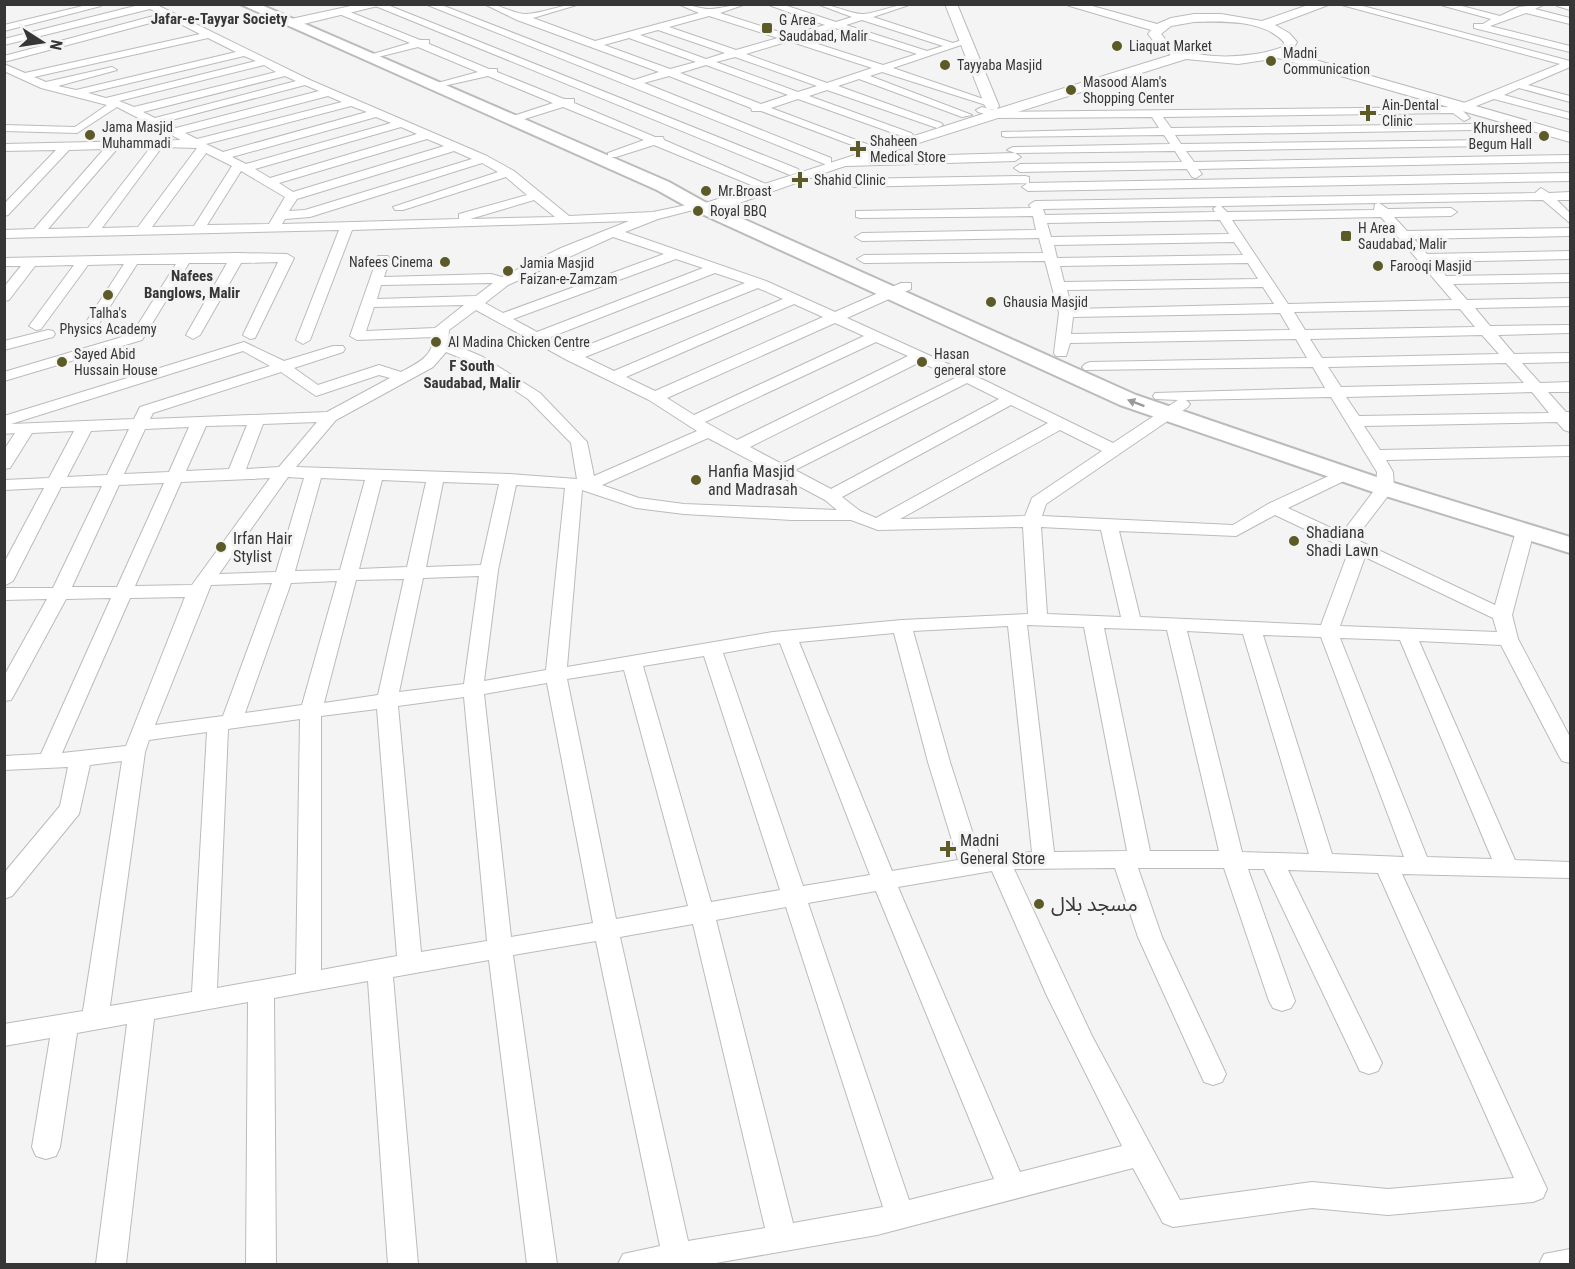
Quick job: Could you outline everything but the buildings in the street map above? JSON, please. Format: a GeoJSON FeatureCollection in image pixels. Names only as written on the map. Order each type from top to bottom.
{"type":"FeatureCollection","features":[{"type":"Feature","properties":{"kind":"main road"},"geometry":{"type":"LineString","coordinates":[[246,4],[294,21],[440,86],[612,155],[708,205],[864,264],[898,290],[1062,346],[1090,367],[1170,405],[1344,474],[1382,472],[1525,531],[1570,546]]}},
{"type":"Feature","properties":{"kind":"main road"},"geometry":{"type":"LineString","coordinates":[[264,4],[294,21]]}},
{"type":"Feature","properties":{"kind":"main road"},"geometry":{"type":"LineString","coordinates":[[517,118],[663,186],[898,290],[1128,400],[1170,405],[1570,531]]}},
{"type":"Feature","properties":{"kind":"street"},"geometry":{"type":"LineString","coordinates":[[73,4],[126,8],[149,5],[306,82],[483,159],[507,173],[536,196],[562,233]]}},
{"type":"Feature","properties":{"kind":"street"},"geometry":{"type":"LineString","coordinates":[[349,10],[368,4]]}},
{"type":"Feature","properties":{"kind":"street"},"geometry":{"type":"LineString","coordinates":[[429,4],[827,160]]}},
{"type":"Feature","properties":{"kind":"street"},"geometry":{"type":"LineString","coordinates":[[488,4],[868,148]]}},
{"type":"Feature","properties":{"kind":"street"},"geometry":{"type":"LineString","coordinates":[[682,4],[879,69],[991,110]]}},
{"type":"Feature","properties":{"kind":"street"},"geometry":{"type":"LineString","coordinates":[[440,86],[709,14],[724,6],[742,4]]}},
{"type":"Feature","properties":{"kind":"street"},"geometry":{"type":"LineString","coordinates":[[770,4],[927,54]]}},
{"type":"Feature","properties":{"kind":"street"},"geometry":{"type":"LineString","coordinates":[[821,4],[959,44]]}},
{"type":"Feature","properties":{"kind":"street"},"geometry":{"type":"LineString","coordinates":[[874,4],[890,10]]}},
{"type":"Feature","properties":{"kind":"street"},"geometry":{"type":"LineString","coordinates":[[517,118],[564,102],[908,4]]}},
{"type":"Feature","properties":{"kind":"street"},"geometry":{"type":"LineString","coordinates":[[951,4],[959,44],[991,110],[1006,134],[1046,237],[1066,313],[1062,346],[1301,335],[1570,329]]}},
{"type":"Feature","properties":{"kind":"street"},"geometry":{"type":"LineString","coordinates":[[1069,4],[1157,28],[1182,20],[1200,18],[1261,25],[1287,36],[1291,42],[1289,49],[1280,54],[1232,60],[1180,52],[1156,40],[1154,34],[1157,28]]}},
{"type":"Feature","properties":{"kind":"street"},"geometry":{"type":"LineString","coordinates":[[1261,25],[1325,4]]}},
{"type":"Feature","properties":{"kind":"street"},"geometry":{"type":"LineString","coordinates":[[1342,4],[1570,64]]}},
{"type":"Feature","properties":{"kind":"street"},"geometry":{"type":"LineString","coordinates":[[1441,4],[1524,25]]}},
{"type":"Feature","properties":{"kind":"street"},"geometry":{"type":"LineString","coordinates":[[1502,4],[1570,21]]}},
{"type":"Feature","properties":{"kind":"street"},"geometry":{"type":"LineString","coordinates":[[1458,35],[1540,4]]}},
{"type":"Feature","properties":{"kind":"street"},"geometry":{"type":"LineString","coordinates":[[1560,4],[1570,7]]}},
{"type":"Feature","properties":{"kind":"street"},"geometry":{"type":"LineString","coordinates":[[4,42],[149,5]]}},
{"type":"Feature","properties":{"kind":"street"},"geometry":{"type":"LineString","coordinates":[[294,21],[379,5],[794,172]]}},
{"type":"Feature","properties":{"kind":"street"},"geometry":{"type":"LineString","coordinates":[[376,57],[422,43],[576,5]]}},
{"type":"Feature","properties":{"kind":"street"},"geometry":{"type":"LineString","coordinates":[[4,28],[96,6]]}},
{"type":"Feature","properties":{"kind":"street"},"geometry":{"type":"LineString","coordinates":[[724,6],[898,63]]}},
{"type":"Feature","properties":{"kind":"street"},"geometry":{"type":"LineString","coordinates":[[349,10],[422,43],[760,183]]}},
{"type":"Feature","properties":{"kind":"street"},"geometry":{"type":"LineString","coordinates":[[4,58],[170,15]]}},
{"type":"Feature","properties":{"kind":"street"},"geometry":{"type":"LineString","coordinates":[[690,19],[712,26]]}},
{"type":"Feature","properties":{"kind":"street"},"geometry":{"type":"LineString","coordinates":[[1469,24],[1570,49]]}},
{"type":"Feature","properties":{"kind":"street"},"geometry":{"type":"LineString","coordinates":[[168,30],[191,25]]}},
{"type":"Feature","properties":{"kind":"street"},"geometry":{"type":"LineString","coordinates":[[660,27],[937,125]]}},
{"type":"Feature","properties":{"kind":"street"},"geometry":{"type":"LineString","coordinates":[[4,83],[211,34]]}},
{"type":"Feature","properties":{"kind":"street"},"geometry":{"type":"LineString","coordinates":[[631,35],[907,135]]}},
{"type":"Feature","properties":{"kind":"street"},"geometry":{"type":"LineString","coordinates":[[745,38],[787,52]]}},
{"type":"Feature","properties":{"kind":"street"},"geometry":{"type":"LineString","coordinates":[[206,48],[229,43]]}},
{"type":"Feature","properties":{"kind":"street"},"geometry":{"type":"LineString","coordinates":[[612,155],[959,44]]}},
{"type":"Feature","properties":{"kind":"street"},"geometry":{"type":"LineString","coordinates":[[76,93],[247,52]]}},
{"type":"Feature","properties":{"kind":"street"},"geometry":{"type":"LineString","coordinates":[[95,1018],[139,743],[201,585],[284,472],[330,417],[428,364],[440,350],[442,328],[479,302],[562,233],[708,205],[845,162],[991,110],[1180,52]]}},
{"type":"Feature","properties":{"kind":"street"},"geometry":{"type":"LineString","coordinates":[[1280,54],[1460,109],[1570,138]]}},
{"type":"Feature","properties":{"kind":"street"},"geometry":{"type":"LineString","coordinates":[[4,128],[77,130],[110,102],[266,62]]}},
{"type":"Feature","properties":{"kind":"street"},"geometry":{"type":"LineString","coordinates":[[708,205],[760,183],[827,160],[991,110],[1154,112],[1460,109],[1570,64]]}},
{"type":"Feature","properties":{"kind":"street"},"geometry":{"type":"LineString","coordinates":[[4,67],[45,86],[110,102],[132,111],[222,156],[292,196]]}},
{"type":"Feature","properties":{"kind":"street"},"geometry":{"type":"LineString","coordinates":[[45,86],[125,67]]}},
{"type":"Feature","properties":{"kind":"street"},"geometry":{"type":"LineString","coordinates":[[839,69],[966,116]]}},
{"type":"Feature","properties":{"kind":"street"},"geometry":{"type":"LineString","coordinates":[[132,111],[287,72]]}},
{"type":"Feature","properties":{"kind":"street"},"geometry":{"type":"LineString","coordinates":[[1544,75],[1562,80]]}},
{"type":"Feature","properties":{"kind":"street"},"geometry":{"type":"LineString","coordinates":[[153,122],[306,82]]}},
{"type":"Feature","properties":{"kind":"street"},"geometry":{"type":"LineString","coordinates":[[1518,85],[1570,99]]}},
{"type":"Feature","properties":{"kind":"street"},"geometry":{"type":"LineString","coordinates":[[175,132],[329,92]]}},
{"type":"Feature","properties":{"kind":"street"},"geometry":{"type":"LineString","coordinates":[[1493,95],[1570,116]]}},
{"type":"Feature","properties":{"kind":"street"},"geometry":{"type":"LineString","coordinates":[[4,148],[200,145],[353,102]]}},
{"type":"Feature","properties":{"kind":"street"},"geometry":{"type":"LineString","coordinates":[[1460,109],[1473,127],[1505,159],[1567,213]]}},
{"type":"Feature","properties":{"kind":"street"},"geometry":{"type":"LineString","coordinates":[[1298,111],[1373,200],[1568,420]]}},
{"type":"Feature","properties":{"kind":"street"},"geometry":{"type":"LineString","coordinates":[[1154,112],[1284,308],[1354,421],[1382,472]]}},
{"type":"Feature","properties":{"kind":"street"},"geometry":{"type":"LineString","coordinates":[[222,156],[377,113]]}},
{"type":"Feature","properties":{"kind":"street"},"geometry":{"type":"LineString","coordinates":[[197,231],[242,167],[401,124]]}},
{"type":"Feature","properties":{"kind":"street"},"geometry":{"type":"LineString","coordinates":[[1006,134],[1473,127]]}},
{"type":"Feature","properties":{"kind":"street"},"geometry":{"type":"LineString","coordinates":[[4,161],[37,129]]}},
{"type":"Feature","properties":{"kind":"street"},"geometry":{"type":"LineString","coordinates":[[269,182],[427,135]]}},
{"type":"Feature","properties":{"kind":"street"},"geometry":{"type":"LineString","coordinates":[[1027,186],[1179,147],[1489,143]]}},
{"type":"Feature","properties":{"kind":"street"},"geometry":{"type":"LineString","coordinates":[[92,232],[159,144]]}},
{"type":"Feature","properties":{"kind":"street"},"geometry":{"type":"LineString","coordinates":[[38,233],[114,145]]}},
{"type":"Feature","properties":{"kind":"street"},"geometry":{"type":"LineString","coordinates":[[88,330],[145,245],[200,145]]}},
{"type":"Feature","properties":{"kind":"street"},"geometry":{"type":"LineString","coordinates":[[4,212],[66,146]]}},
{"type":"Feature","properties":{"kind":"street"},"geometry":{"type":"LineString","coordinates":[[272,229],[292,196],[455,147]]}},
{"type":"Feature","properties":{"kind":"street"},"geometry":{"type":"LineString","coordinates":[[281,215],[306,214],[483,159]]}},
{"type":"Feature","properties":{"kind":"street"},"geometry":{"type":"LineString","coordinates":[[1252,259],[864,264],[860,214],[856,201],[1027,186],[1190,165],[1570,159]]}},
{"type":"Feature","properties":{"kind":"street"},"geometry":{"type":"LineString","coordinates":[[845,162],[1027,186],[1224,216],[1467,212]]}},
{"type":"Feature","properties":{"kind":"street"},"geometry":{"type":"LineString","coordinates":[[845,162],[853,188],[1570,177]]}},
{"type":"Feature","properties":{"kind":"street"},"geometry":{"type":"LineString","coordinates":[[399,207],[507,173]]}},
{"type":"Feature","properties":{"kind":"street"},"geometry":{"type":"LineString","coordinates":[[1027,186],[1214,202],[1570,196]]}},
{"type":"Feature","properties":{"kind":"street"},"geometry":{"type":"LineString","coordinates":[[437,224],[536,196]]}},
{"type":"Feature","properties":{"kind":"street"},"geometry":{"type":"LineString","coordinates":[[1537,210],[1567,213]]}},
{"type":"Feature","properties":{"kind":"street"},"geometry":{"type":"LineString","coordinates":[[4,262],[85,260],[197,231],[437,224],[562,233],[613,232],[652,216]]}},
{"type":"Feature","properties":{"kind":"street"},"geometry":{"type":"LineString","coordinates":[[303,340],[347,227]]}},
{"type":"Feature","properties":{"kind":"street"},"geometry":{"type":"LineString","coordinates":[[4,234],[92,232],[186,258],[287,258],[250,335]]}},
{"type":"Feature","properties":{"kind":"street"},"geometry":{"type":"LineString","coordinates":[[613,232],[757,283],[795,299],[1011,399],[1114,450]]}},
{"type":"Feature","properties":{"kind":"street"},"geometry":{"type":"LineString","coordinates":[[1404,235],[1570,232]]}},
{"type":"Feature","properties":{"kind":"street"},"geometry":{"type":"LineString","coordinates":[[862,237],[1238,238]]}},
{"type":"Feature","properties":{"kind":"street"},"geometry":{"type":"LineString","coordinates":[[502,318],[674,255]]}},
{"type":"Feature","properties":{"kind":"street"},"geometry":{"type":"LineString","coordinates":[[1424,258],[1570,255]]}},
{"type":"Feature","properties":{"kind":"street"},"geometry":{"type":"LineString","coordinates":[[193,335],[237,257]]}},
{"type":"Feature","properties":{"kind":"street"},"geometry":{"type":"LineString","coordinates":[[4,377],[137,337],[186,258]]}},
{"type":"Feature","properties":{"kind":"street"},"geometry":{"type":"LineString","coordinates":[[4,346],[42,330],[85,260]]}},
{"type":"Feature","properties":{"kind":"street"},"geometry":{"type":"LineString","coordinates":[[382,260],[357,336],[441,338],[534,396],[579,442],[581,485],[556,675],[606,929],[676,1258]]}},
{"type":"Feature","properties":{"kind":"street"},"geometry":{"type":"LineString","coordinates":[[4,297],[32,261]]}},
{"type":"Feature","properties":{"kind":"street"},"geometry":{"type":"LineString","coordinates":[[536,337],[714,268]]}},
{"type":"Feature","properties":{"kind":"street"},"geometry":{"type":"LineString","coordinates":[[375,281],[491,278],[503,282]]}},
{"type":"Feature","properties":{"kind":"street"},"geometry":{"type":"LineString","coordinates":[[1445,280],[1570,278]]}},
{"type":"Feature","properties":{"kind":"street"},"geometry":{"type":"LineString","coordinates":[[572,357],[757,283]]}},
{"type":"Feature","properties":{"kind":"street"},"geometry":{"type":"LineString","coordinates":[[1059,286],[1267,283]]}},
{"type":"Feature","properties":{"kind":"street"},"geometry":{"type":"LineString","coordinates":[[655,397],[898,290]]}},
{"type":"Feature","properties":{"kind":"street"},"geometry":{"type":"LineString","coordinates":[[614,377],[795,299]]}},
{"type":"Feature","properties":{"kind":"street"},"geometry":{"type":"LineString","coordinates":[[367,303],[479,302],[502,318],[572,357],[655,397],[709,432],[831,496],[854,515],[878,525],[1032,521],[1236,531],[1274,508],[1344,474]]}},
{"type":"Feature","properties":{"kind":"street"},"geometry":{"type":"LineString","coordinates":[[1066,313],[1570,302]]}},
{"type":"Feature","properties":{"kind":"street"},"geometry":{"type":"LineString","coordinates":[[693,422],[876,336]]}},
{"type":"Feature","properties":{"kind":"street"},"geometry":{"type":"LineString","coordinates":[[4,422],[244,346],[282,366],[316,391],[379,370],[401,377]]}},
{"type":"Feature","properties":{"kind":"street"},"geometry":{"type":"LineString","coordinates":[[4,695],[59,594],[146,410],[152,406],[338,349]]}},
{"type":"Feature","properties":{"kind":"street"},"geometry":{"type":"LineString","coordinates":[[737,447],[920,356]]}},
{"type":"Feature","properties":{"kind":"street"},"geometry":{"type":"LineString","coordinates":[[1090,367],[1570,357]]}},
{"type":"Feature","properties":{"kind":"street"},"geometry":{"type":"LineString","coordinates":[[781,471],[966,378]]}},
{"type":"Feature","properties":{"kind":"street"},"geometry":{"type":"LineString","coordinates":[[1044,861],[1027,619],[1032,521],[1038,502],[1114,450],[1170,405],[1336,392],[1570,387]]}},
{"type":"Feature","properties":{"kind":"street"},"geometry":{"type":"LineString","coordinates":[[831,496],[1011,399]]}},
{"type":"Feature","properties":{"kind":"street"},"geometry":{"type":"LineString","coordinates":[[4,429],[330,417]]}},
{"type":"Feature","properties":{"kind":"street"},"geometry":{"type":"LineString","coordinates":[[236,474],[257,420]]}},
{"type":"Feature","properties":{"kind":"street"},"geometry":{"type":"LineString","coordinates":[[1354,421],[1568,420]]}},
{"type":"Feature","properties":{"kind":"street"},"geometry":{"type":"LineString","coordinates":[[48,761],[199,423]]}},
{"type":"Feature","properties":{"kind":"street"},"geometry":{"type":"LineString","coordinates":[[878,525],[1060,423]]}},
{"type":"Feature","properties":{"kind":"street"},"geometry":{"type":"LineString","coordinates":[[4,581],[85,426]]}},
{"type":"Feature","properties":{"kind":"street"},"geometry":{"type":"LineString","coordinates":[[4,464],[27,428]]}},
{"type":"Feature","properties":{"kind":"street"},"geometry":{"type":"LineString","coordinates":[[581,485],[709,432]]}},
{"type":"Feature","properties":{"kind":"street"},"geometry":{"type":"LineString","coordinates":[[1382,472],[1570,451]]}},
{"type":"Feature","properties":{"kind":"street"},"geometry":{"type":"LineString","coordinates":[[4,485],[113,478],[284,472],[508,479],[581,485],[636,503],[684,509],[792,515],[854,515]]}},
{"type":"Feature","properties":{"kind":"street"},"geometry":{"type":"LineString","coordinates":[[1382,472],[1352,544],[1328,631],[1419,866]]}},
{"type":"Feature","properties":{"kind":"street"},"geometry":{"type":"LineString","coordinates":[[204,999],[225,723],[284,576],[314,473]]}},
{"type":"Feature","properties":{"kind":"street"},"geometry":{"type":"LineString","coordinates":[[308,981],[311,711],[375,475]]}},
{"type":"Feature","properties":{"kind":"street"},"geometry":{"type":"LineString","coordinates":[[410,962],[387,701],[436,477]]}},
{"type":"Feature","properties":{"kind":"street"},"geometry":{"type":"LineString","coordinates":[[508,479],[489,570],[473,689],[500,947],[542,1264]]}},
{"type":"Feature","properties":{"kind":"street"},"geometry":{"type":"LineString","coordinates":[[1274,508],[1502,615]]}},
{"type":"Feature","properties":{"kind":"street"},"geometry":{"type":"LineString","coordinates":[[1109,525],[1132,623]]}},
{"type":"Feature","properties":{"kind":"street"},"geometry":{"type":"LineString","coordinates":[[1525,531],[1502,615],[1508,639],[1570,756]]}},
{"type":"Feature","properties":{"kind":"street"},"geometry":{"type":"LineString","coordinates":[[4,594],[124,593],[284,576],[489,570]]}},
{"type":"Feature","properties":{"kind":"street"},"geometry":{"type":"LineString","coordinates":[[5,763],[80,759],[225,723],[473,689],[787,637],[902,626],[1027,619],[1508,639]]}},
{"type":"Feature","properties":{"kind":"street"},"geometry":{"type":"LineString","coordinates":[[1093,621],[1132,860],[1150,937],[1213,1074]]}},
{"type":"Feature","properties":{"kind":"street"},"geometry":{"type":"LineString","coordinates":[[1175,624],[1233,860],[1282,1001]]}},
{"type":"Feature","properties":{"kind":"street"},"geometry":{"type":"LineString","coordinates":[[902,626],[939,762],[972,866]]}},
{"type":"Feature","properties":{"kind":"street"},"geometry":{"type":"LineString","coordinates":[[1251,627],[1323,863]]}},
{"type":"Feature","properties":{"kind":"street"},"geometry":{"type":"LineString","coordinates":[[1407,634],[1507,868]]}},
{"type":"Feature","properties":{"kind":"street"},"geometry":{"type":"LineString","coordinates":[[787,637],[884,881],[1011,1187]]}},
{"type":"Feature","properties":{"kind":"street"},"geometry":{"type":"LineString","coordinates":[[712,649],[900,1216]]}},
{"type":"Feature","properties":{"kind":"street"},"geometry":{"type":"LineString","coordinates":[[632,662],[702,912],[782,1237]]}},
{"type":"Feature","properties":{"kind":"street"},"geometry":{"type":"LineString","coordinates":[[4,890],[71,808],[80,759]]}},
{"type":"Feature","properties":{"kind":"street"},"geometry":{"type":"LineString","coordinates":[[4,1035],[410,962],[999,861],[1233,860],[1570,870]]}},
{"type":"Feature","properties":{"kind":"street"},"geometry":{"type":"LineString","coordinates":[[999,861],[1033,941],[1139,1154],[1173,1214],[1312,1196],[1388,1202],[1533,1189],[1386,865]]}},
{"type":"Feature","properties":{"kind":"street"},"geometry":{"type":"LineString","coordinates":[[1272,861],[1369,1063]]}},
{"type":"Feature","properties":{"kind":"street"},"geometry":{"type":"LineString","coordinates":[[380,968],[403,1264]]}},
{"type":"Feature","properties":{"kind":"street"},"geometry":{"type":"LineString","coordinates":[[261,989],[261,1264]]}},
{"type":"Feature","properties":{"kind":"street"},"geometry":{"type":"LineString","coordinates":[[111,1264],[142,1010]]}},
{"type":"Feature","properties":{"kind":"street"},"geometry":{"type":"LineString","coordinates":[[46,1147],[65,1024]]}},
{"type":"Feature","properties":{"kind":"street"},"geometry":{"type":"LineString","coordinates":[[633,1264],[900,1216],[1139,1154]]}},
{"type":"Feature","properties":{"kind":"street"},"geometry":{"type":"LineString","coordinates":[[1554,1264],[1570,1263]]}},
{"type":"Feature","properties":{"kind":"place","name":"G Area Saudabad, Malir"},"geometry":{"type":"Point","coordinates":[767,28]}},
{"type":"Feature","properties":{"kind":"place","name":"Liaquat Market"},"geometry":{"type":"Point","coordinates":[1117,46]}},
{"type":"Feature","properties":{"kind":"place","name":"Madni Communication"},"geometry":{"type":"Point","coordinates":[1271,61]}},
{"type":"Feature","properties":{"kind":"place","name":"Tayyaba Masjid"},"geometry":{"type":"Point","coordinates":[945,65]}},
{"type":"Feature","properties":{"kind":"place","name":"Masood Alam's Shopping Center"},"geometry":{"type":"Point","coordinates":[1071,90]}},
{"type":"Feature","properties":{"kind":"place","name":"Ain-Dental Clinic"},"geometry":{"type":"Point","coordinates":[1368,113]}},
{"type":"Feature","properties":{"kind":"place","name":"Jama Masjid Muhammadi"},"geometry":{"type":"Point","coordinates":[90,135]}},
{"type":"Feature","properties":{"kind":"place","name":"Khursheed Begum Hall"},"geometry":{"type":"Point","coordinates":[1544,136]}},
{"type":"Feature","properties":{"kind":"place","name":"Shaheen Medical Store"},"geometry":{"type":"Point","coordinates":[858,149]}},
{"type":"Feature","properties":{"kind":"place","name":"Shahid Clinic"},"geometry":{"type":"Point","coordinates":[800,180]}},
{"type":"Feature","properties":{"kind":"place","name":"Mr.Broast"},"geometry":{"type":"Point","coordinates":[706,191]}},
{"type":"Feature","properties":{"kind":"place","name":"Royal BBQ"},"geometry":{"type":"Point","coordinates":[698,211]}},
{"type":"Feature","properties":{"kind":"place","name":"H Area Saudabad, Malir"},"geometry":{"type":"Point","coordinates":[1346,236]}},
{"type":"Feature","properties":{"kind":"place","name":"Nafees Cinema"},"geometry":{"type":"Point","coordinates":[445,262]}},
{"type":"Feature","properties":{"kind":"place","name":"Farooqi Masjid"},"geometry":{"type":"Point","coordinates":[1378,266]}},
{"type":"Feature","properties":{"kind":"place","name":"Jamia Masjid Faizan-e-Zamzam"},"geometry":{"type":"Point","coordinates":[508,271]}},
{"type":"Feature","properties":{"kind":"place","name":"Talha's Physics Academy"},"geometry":{"type":"Point","coordinates":[108,295]}},
{"type":"Feature","properties":{"kind":"place","name":"Ghausia Masjid"},"geometry":{"type":"Point","coordinates":[991,302]}},
{"type":"Feature","properties":{"kind":"place","name":"Al Madina Chicken Centre"},"geometry":{"type":"Point","coordinates":[436,342]}},
{"type":"Feature","properties":{"kind":"place","name":"Sayed Abid Hussain House"},"geometry":{"type":"Point","coordinates":[62,362]}},
{"type":"Feature","properties":{"kind":"place","name":"Hasan general store"},"geometry":{"type":"Point","coordinates":[922,362]}},
{"type":"Feature","properties":{"kind":"place","name":"Hanfia Masjid and Madrasah"},"geometry":{"type":"Point","coordinates":[696,480]}},
{"type":"Feature","properties":{"kind":"place","name":"Shadiana Shadi Lawn"},"geometry":{"type":"Point","coordinates":[1294,541]}},
{"type":"Feature","properties":{"kind":"place","name":"Irfan Hair Stylist"},"geometry":{"type":"Point","coordinates":[221,547]}},
{"type":"Feature","properties":{"kind":"place","name":"Madni General Store"},"geometry":{"type":"Point","coordinates":[948,849]}},
{"type":"Feature","properties":{"kind":"place","name":"مسجد بلال"},"geometry":{"type":"Point","coordinates":[1039,904]}},
{"type":"Feature","properties":{"kind":"district","name":"Jafar-e-Tayyar Society"},"geometry":{"type":"Point","coordinates":[219,19]}},
{"type":"Feature","properties":{"kind":"district","name":"Nafees Banglows, Malir"},"geometry":{"type":"Point","coordinates":[192,284]}},
{"type":"Feature","properties":{"kind":"district","name":"F South Saudabad, Malir"},"geometry":{"type":"Point","coordinates":[472,374]}}]}
